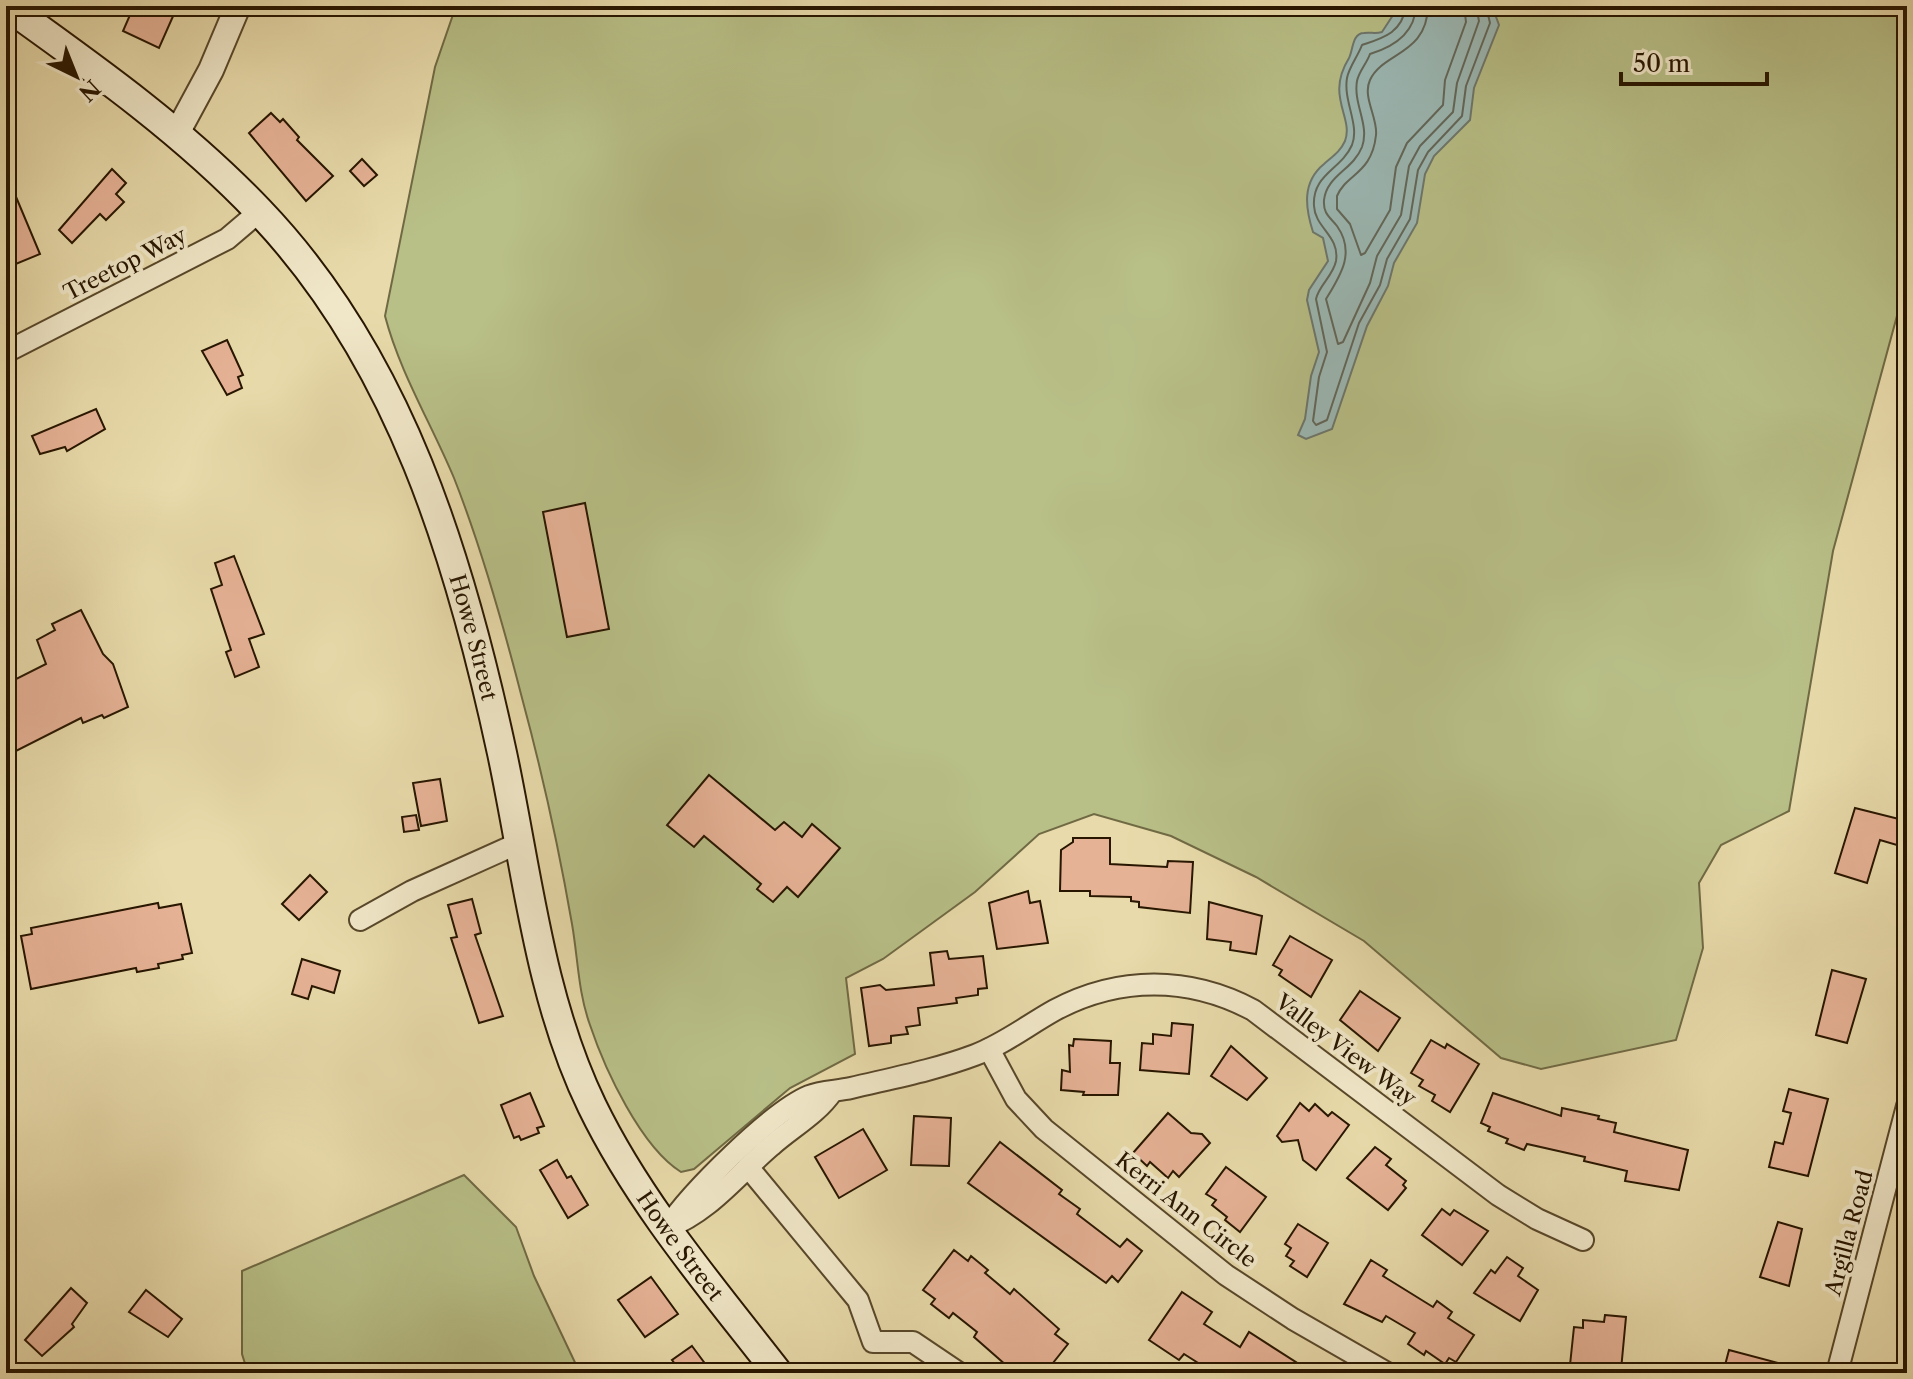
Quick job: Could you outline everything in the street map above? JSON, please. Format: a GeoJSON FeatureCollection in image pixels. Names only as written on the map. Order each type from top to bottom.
{"type":"FeatureCollection","features":[{"type":"Feature","properties":{"kind":"main road","name":"Howe Street"},"geometry":{"type":"LineString","coordinates":[[7,6],[177,133],[260,211],[307,267],[350,327],[408,439],[452,558],[471,626],[521,842],[547,979],[578,1073],[608,1136],[667,1228],[778,1373]]}},
{"type":"Feature","properties":{"kind":"street"},"geometry":{"type":"LineString","coordinates":[[177,133],[211,70],[238,6]]}},
{"type":"Feature","properties":{"kind":"street","name":"Treetop Way"},"geometry":{"type":"LineString","coordinates":[[6,352],[227,239],[260,211]]}},
{"type":"Feature","properties":{"kind":"street"},"geometry":{"type":"LineString","coordinates":[[360,920],[412,891],[521,842]]}},
{"type":"Feature","properties":{"kind":"street","name":"Valley View Way"},"geometry":{"type":"LineString","coordinates":[[667,1228],[689,1198],[778,1117],[812,1095],[920,1072],[989,1049],[1076,999],[1108,989],[1157,984],[1207,990],[1268,1018],[1498,1195],[1537,1219],[1583,1240]]}},
{"type":"Feature","properties":{"kind":"street","name":"Kerri Ann Circle"},"geometry":{"type":"LineString","coordinates":[[989,1049],[1016,1099],[1044,1129],[1226,1275],[1293,1319],[1387,1373]]}},
{"type":"Feature","properties":{"kind":"street"},"geometry":{"type":"LineString","coordinates":[[667,1228],[705,1209],[748,1167],[823,1106],[832,1092]]}},
{"type":"Feature","properties":{"kind":"street","name":"Argilla Road"},"geometry":{"type":"LineString","coordinates":[[1837,1373],[1907,1106]]}},
{"type":"Feature","properties":{"kind":"street"},"geometry":{"type":"LineString","coordinates":[[748,1167],[858,1300],[873,1342],[913,1342],[959,1373]]}},
{"type":"Feature","properties":{"kind":"green space"},"geometry":{"type":"Polygon","coordinates":[[[456,6],[1907,6],[1907,279],[1833,551],[1789,811],[1721,845],[1699,883],[1703,948],[1676,1040],[1541,1069],[1501,1058],[1364,941],[1256,877],[1171,836],[1094,814],[1039,834],[975,892],[883,959],[846,978],[855,1054],[790,1088],[694,1169],[681,1172],[666,1160],[626,1106],[590,1025],[550,811],[500,615],[454,478],[407,378],[385,316],[435,67],[456,6]]]}},
{"type":"Feature","properties":{"kind":"green space"},"geometry":{"type":"Polygon","coordinates":[[[464,1175],[516,1227],[534,1276],[580,1373],[248,1373],[242,1354],[242,1271],[464,1175]]]}},
{"type":"Feature","properties":{"kind":"water"},"geometry":{"type":"Polygon","coordinates":[[[1399,6],[1492,6],[1499,25],[1474,88],[1470,120],[1434,156],[1425,174],[1417,223],[1394,263],[1388,286],[1367,326],[1332,429],[1306,439],[1298,435],[1305,419],[1311,376],[1319,352],[1307,300],[1309,290],[1328,261],[1323,238],[1313,232],[1310,223],[1307,195],[1317,171],[1339,151],[1345,141],[1347,132],[1340,84],[1355,39],[1360,34],[1382,32],[1399,6]]]}},
{"type":"Feature","properties":{"kind":"building"},"geometry":{"type":"Polygon","coordinates":[[[151,6],[174,14],[159,48],[123,31],[133,8],[147,14],[151,6]]]}},
{"type":"Feature","properties":{"kind":"building"},"geometry":{"type":"Polygon","coordinates":[[[271,113],[280,122],[283,119],[299,137],[297,140],[333,176],[306,201],[249,133],[271,113]]]}},
{"type":"Feature","properties":{"kind":"building"},"geometry":{"type":"Polygon","coordinates":[[[362,159],[377,175],[364,186],[350,171],[362,159]]]}},
{"type":"Feature","properties":{"kind":"building"},"geometry":{"type":"Polygon","coordinates":[[[112,169],[126,183],[116,194],[124,202],[106,220],[100,214],[72,243],[59,230],[112,169]]]}},
{"type":"Feature","properties":{"kind":"building"},"geometry":{"type":"Polygon","coordinates":[[[6,173],[40,254],[6,268],[6,173]]]}},
{"type":"Feature","properties":{"kind":"building"},"geometry":{"type":"Polygon","coordinates":[[[227,340],[243,375],[238,377],[242,388],[227,395],[202,351],[227,340]]]}},
{"type":"Feature","properties":{"kind":"building"},"geometry":{"type":"Polygon","coordinates":[[[96,409],[105,429],[67,451],[65,447],[40,454],[32,436],[96,409]]]}},
{"type":"Feature","properties":{"kind":"building"},"geometry":{"type":"Polygon","coordinates":[[[585,503],[609,629],[567,637],[543,512],[585,503]]]}},
{"type":"Feature","properties":{"kind":"building"},"geometry":{"type":"Polygon","coordinates":[[[234,556],[264,634],[249,639],[259,667],[235,677],[226,652],[231,650],[211,589],[222,585],[215,563],[234,556]]]}},
{"type":"Feature","properties":{"kind":"building"},"geometry":{"type":"Polygon","coordinates":[[[81,610],[103,654],[113,664],[128,707],[83,723],[81,718],[16,751],[14,748],[6,752],[6,684],[46,664],[37,640],[55,630],[52,624],[81,610]]]}},
{"type":"Feature","properties":{"kind":"building"},"geometry":{"type":"Polygon","coordinates":[[[709,775],[775,830],[784,822],[802,837],[812,824],[840,848],[798,897],[787,887],[773,902],[757,889],[761,884],[704,836],[694,847],[667,825],[709,775]]]}},
{"type":"Feature","properties":{"kind":"building"},"geometry":{"type":"Polygon","coordinates":[[[440,779],[447,821],[421,826],[413,783],[440,779]]]}},
{"type":"Feature","properties":{"kind":"building"},"geometry":{"type":"Polygon","coordinates":[[[1855,808],[1907,821],[1907,848],[1880,840],[1867,883],[1835,873],[1855,808]]]}},
{"type":"Feature","properties":{"kind":"building"},"geometry":{"type":"Polygon","coordinates":[[[416,815],[419,830],[404,832],[402,817],[416,815]]]}},
{"type":"Feature","properties":{"kind":"building"},"geometry":{"type":"Polygon","coordinates":[[[1073,838],[1110,838],[1110,864],[1167,867],[1168,861],[1193,862],[1190,913],[1139,907],[1139,902],[1131,901],[1131,897],[1090,896],[1090,891],[1060,891],[1061,850],[1073,842],[1073,838]]]}},
{"type":"Feature","properties":{"kind":"building"},"geometry":{"type":"Polygon","coordinates":[[[310,875],[327,892],[299,920],[282,904],[310,875]]]}},
{"type":"Feature","properties":{"kind":"building"},"geometry":{"type":"Polygon","coordinates":[[[1028,891],[1030,903],[1040,901],[1048,943],[997,949],[989,903],[1028,891]]]}},
{"type":"Feature","properties":{"kind":"building"},"geometry":{"type":"Polygon","coordinates":[[[472,899],[481,933],[475,935],[503,1016],[479,1023],[451,938],[457,937],[448,905],[472,899]]]}},
{"type":"Feature","properties":{"kind":"building"},"geometry":{"type":"Polygon","coordinates":[[[1209,902],[1262,916],[1256,954],[1230,950],[1231,942],[1207,939],[1209,902]]]}},
{"type":"Feature","properties":{"kind":"building"},"geometry":{"type":"Polygon","coordinates":[[[158,903],[159,908],[181,904],[192,953],[182,955],[183,959],[158,964],[159,968],[137,972],[136,968],[31,989],[21,936],[32,934],[31,928],[158,903]]]}},
{"type":"Feature","properties":{"kind":"building"},"geometry":{"type":"Polygon","coordinates":[[[1290,936],[1332,960],[1311,997],[1279,975],[1282,970],[1273,965],[1290,936]]]}},
{"type":"Feature","properties":{"kind":"building"},"geometry":{"type":"Polygon","coordinates":[[[947,951],[949,959],[983,956],[987,988],[978,989],[978,995],[956,998],[957,1003],[918,1008],[920,1025],[906,1027],[908,1034],[891,1036],[891,1043],[869,1046],[861,988],[880,985],[886,990],[934,985],[930,953],[947,951]]]}},
{"type":"Feature","properties":{"kind":"building"},"geometry":{"type":"Polygon","coordinates":[[[302,959],[340,971],[334,993],[312,986],[308,999],[292,994],[302,959]]]}},
{"type":"Feature","properties":{"kind":"building"},"geometry":{"type":"Polygon","coordinates":[[[1832,970],[1866,979],[1847,1043],[1816,1035],[1832,970]]]}},
{"type":"Feature","properties":{"kind":"building"},"geometry":{"type":"Polygon","coordinates":[[[1360,991],[1400,1018],[1378,1051],[1340,1020],[1360,991]]]}},
{"type":"Feature","properties":{"kind":"building"},"geometry":{"type":"Polygon","coordinates":[[[1172,1023],[1193,1025],[1189,1074],[1140,1070],[1142,1043],[1153,1044],[1153,1034],[1171,1036],[1172,1023]]]}},
{"type":"Feature","properties":{"kind":"building"},"geometry":{"type":"Polygon","coordinates":[[[1074,1039],[1111,1041],[1110,1063],[1120,1063],[1118,1095],[1083,1095],[1084,1092],[1061,1090],[1062,1070],[1070,1072],[1069,1045],[1073,1046],[1074,1039]]]}},
{"type":"Feature","properties":{"kind":"building"},"geometry":{"type":"Polygon","coordinates":[[[1431,1040],[1445,1048],[1447,1044],[1479,1064],[1450,1112],[1432,1101],[1435,1095],[1419,1086],[1423,1080],[1411,1073],[1431,1040]]]}},
{"type":"Feature","properties":{"kind":"building"},"geometry":{"type":"Polygon","coordinates":[[[1231,1046],[1267,1078],[1247,1100],[1211,1076],[1231,1046]]]}},
{"type":"Feature","properties":{"kind":"building"},"geometry":{"type":"Polygon","coordinates":[[[1789,1089],[1828,1099],[1808,1176],[1769,1167],[1775,1142],[1783,1144],[1791,1113],[1783,1111],[1789,1089]]]}},
{"type":"Feature","properties":{"kind":"building"},"geometry":{"type":"Polygon","coordinates":[[[530,1093],[544,1126],[537,1128],[539,1133],[521,1140],[519,1136],[514,1138],[501,1105],[530,1093]]]}},
{"type":"Feature","properties":{"kind":"building"},"geometry":{"type":"Polygon","coordinates":[[[1493,1093],[1561,1116],[1562,1108],[1599,1116],[1598,1119],[1616,1123],[1614,1132],[1688,1150],[1679,1190],[1625,1181],[1627,1171],[1584,1161],[1585,1157],[1527,1144],[1524,1150],[1506,1143],[1508,1139],[1488,1131],[1490,1127],[1481,1123],[1493,1093]]]}},
{"type":"Feature","properties":{"kind":"building"},"geometry":{"type":"Polygon","coordinates":[[[1300,1103],[1309,1111],[1315,1104],[1328,1116],[1332,1112],[1349,1125],[1316,1170],[1303,1160],[1298,1140],[1282,1142],[1277,1136],[1300,1103]]]}},
{"type":"Feature","properties":{"kind":"building"},"geometry":{"type":"Polygon","coordinates":[[[1168,1113],[1191,1133],[1202,1134],[1210,1143],[1179,1177],[1173,1171],[1168,1178],[1150,1162],[1147,1166],[1133,1153],[1168,1113]]]}},
{"type":"Feature","properties":{"kind":"building"},"geometry":{"type":"Polygon","coordinates":[[[914,1116],[951,1118],[949,1166],[911,1165],[914,1116]]]}},
{"type":"Feature","properties":{"kind":"building"},"geometry":{"type":"Polygon","coordinates":[[[863,1129],[887,1170],[839,1198],[815,1157],[863,1129]]]}},
{"type":"Feature","properties":{"kind":"building"},"geometry":{"type":"Polygon","coordinates":[[[1000,1142],[1062,1190],[1059,1194],[1080,1209],[1077,1214],[1120,1247],[1127,1239],[1142,1251],[1118,1282],[1112,1276],[1106,1283],[968,1183],[1000,1142]]]}},
{"type":"Feature","properties":{"kind":"building"},"geometry":{"type":"Polygon","coordinates":[[[1375,1147],[1391,1159],[1386,1165],[1406,1181],[1403,1185],[1406,1188],[1388,1210],[1347,1178],[1375,1147]]]}},
{"type":"Feature","properties":{"kind":"building"},"geometry":{"type":"Polygon","coordinates":[[[557,1160],[567,1178],[571,1176],[588,1205],[568,1218],[540,1170],[557,1160]]]}},
{"type":"Feature","properties":{"kind":"building"},"geometry":{"type":"Polygon","coordinates":[[[1226,1167],[1266,1197],[1240,1232],[1212,1205],[1216,1200],[1206,1194],[1226,1167]]]}},
{"type":"Feature","properties":{"kind":"building"},"geometry":{"type":"Polygon","coordinates":[[[1442,1209],[1450,1215],[1454,1210],[1488,1231],[1462,1265],[1422,1235],[1442,1209]]]}},
{"type":"Feature","properties":{"kind":"building"},"geometry":{"type":"Polygon","coordinates":[[[1778,1222],[1802,1229],[1789,1286],[1760,1277],[1778,1222]]]}},
{"type":"Feature","properties":{"kind":"building"},"geometry":{"type":"Polygon","coordinates":[[[1298,1224],[1328,1243],[1307,1277],[1290,1266],[1294,1261],[1286,1256],[1291,1248],[1285,1244],[1298,1224]]]}},
{"type":"Feature","properties":{"kind":"building"},"geometry":{"type":"Polygon","coordinates":[[[954,1250],[968,1261],[971,1256],[988,1270],[985,1273],[1010,1294],[1014,1289],[1059,1329],[1055,1334],[1068,1344],[1045,1373],[1015,1373],[974,1337],[977,1332],[953,1313],[949,1318],[931,1304],[935,1299],[923,1290],[954,1250]]]}},
{"type":"Feature","properties":{"kind":"building"},"geometry":{"type":"Polygon","coordinates":[[[1507,1257],[1523,1268],[1518,1276],[1538,1290],[1520,1321],[1474,1293],[1491,1270],[1495,1273],[1507,1257]]]}},
{"type":"Feature","properties":{"kind":"building"},"geometry":{"type":"Polygon","coordinates":[[[1371,1260],[1387,1270],[1383,1276],[1433,1307],[1437,1301],[1452,1312],[1448,1318],[1474,1335],[1456,1362],[1449,1358],[1445,1364],[1426,1351],[1424,1355],[1408,1344],[1415,1333],[1386,1316],[1382,1322],[1344,1304],[1371,1260]]]}},
{"type":"Feature","properties":{"kind":"building"},"geometry":{"type":"Polygon","coordinates":[[[651,1277],[678,1314],[645,1337],[618,1300],[651,1277]]]}},
{"type":"Feature","properties":{"kind":"building"},"geometry":{"type":"Polygon","coordinates":[[[71,1288],[87,1303],[72,1324],[74,1327],[42,1356],[25,1340],[71,1288]]]}},
{"type":"Feature","properties":{"kind":"building"},"geometry":{"type":"Polygon","coordinates":[[[146,1290],[182,1319],[168,1337],[129,1312],[146,1290]]]}},
{"type":"Feature","properties":{"kind":"building"},"geometry":{"type":"Polygon","coordinates":[[[1182,1292],[1212,1312],[1204,1324],[1240,1347],[1249,1332],[1313,1373],[1214,1373],[1184,1354],[1179,1360],[1149,1340],[1182,1292]]]}},
{"type":"Feature","properties":{"kind":"building"},"geometry":{"type":"Polygon","coordinates":[[[1605,1315],[1626,1317],[1621,1370],[1570,1365],[1574,1327],[1583,1328],[1583,1320],[1604,1322],[1605,1315]]]}},
{"type":"Feature","properties":{"kind":"building"},"geometry":{"type":"Polygon","coordinates":[[[692,1346],[712,1373],[682,1373],[672,1360],[692,1346]]]}},
{"type":"Feature","properties":{"kind":"building"},"geometry":{"type":"Polygon","coordinates":[[[1729,1350],[1797,1368],[1796,1373],[1723,1373],[1729,1350]]]}}]}
